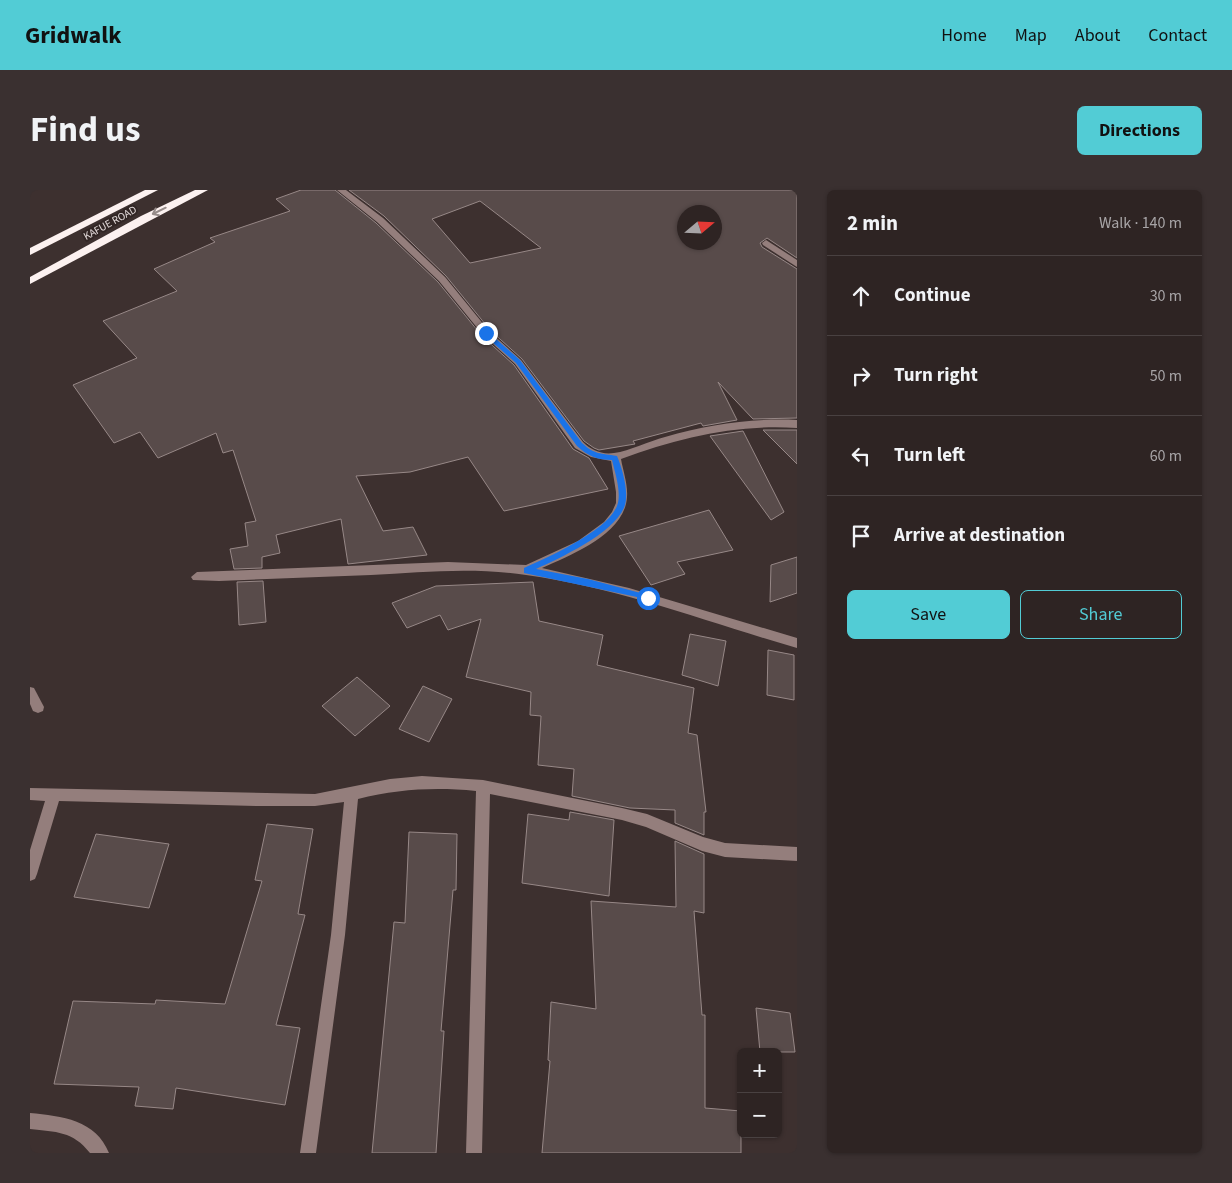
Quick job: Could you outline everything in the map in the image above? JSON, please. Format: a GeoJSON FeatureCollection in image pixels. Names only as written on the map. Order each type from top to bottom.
{"type":"FeatureCollection","features":[{"type":"Feature","properties":{"kind":"highway","name":"KAFUE ROAD"},"geometry":{"type":"LineString","coordinates":[[30,252],[152,190]]}},
{"type":"Feature","properties":{"kind":"highway","name":"KAFUE ROAD"},"geometry":{"type":"LineString","coordinates":[[30,281],[145,218],[203,190]]}},
{"type":"Feature","properties":{"kind":"street"},"geometry":{"type":"LineString","coordinates":[[340,190],[380,220],[442,279],[486,333],[518,362],[579,445],[589,453],[602,457],[614,457],[702,431],[779,422],[797,424]]}},
{"type":"Feature","properties":{"kind":"street"},"geometry":{"type":"LineString","coordinates":[[766,243],[797,264]]}},
{"type":"Feature","properties":{"kind":"street"},"geometry":{"type":"LineString","coordinates":[[527,570],[570,550],[613,520],[622,504],[621,488],[614,457]]}},
{"type":"Feature","properties":{"kind":"street"},"geometry":{"type":"LineString","coordinates":[[197,577],[430,567],[479,566],[527,570],[588,582],[797,642]]}},
{"type":"Feature","properties":{"kind":"street"},"geometry":{"type":"LineString","coordinates":[[30,692],[38,707]]}},
{"type":"Feature","properties":{"kind":"street"},"geometry":{"type":"LineString","coordinates":[[30,794],[315,800],[390,785],[422,782],[483,786],[622,814],[647,821],[702,844],[725,850],[797,854]]}},
{"type":"Feature","properties":{"kind":"street"},"geometry":{"type":"LineString","coordinates":[[474,1153],[483,786]]}},
{"type":"Feature","properties":{"kind":"street"},"geometry":{"type":"LineString","coordinates":[[30,874],[54,794]]}},
{"type":"Feature","properties":{"kind":"street"},"geometry":{"type":"LineString","coordinates":[[308,1153],[338,936],[352,794]]}},
{"type":"Feature","properties":{"kind":"street"},"geometry":{"type":"LineString","coordinates":[[30,1121],[73,1126],[91,1139],[101,1153]]}},
{"type":"Feature","properties":{"kind":"building"},"geometry":{"type":"Polygon","coordinates":[[[301,190],[335,190],[376,223],[438,282],[482,336],[514,365],[573,449],[589,458],[608,489],[504,511],[468,457],[410,472],[356,476],[383,531],[413,527],[427,555],[348,564],[341,519],[276,535],[280,553],[262,557],[262,568],[234,569],[230,549],[248,546],[245,523],[256,521],[233,450],[223,453],[216,433],[158,458],[140,432],[114,443],[73,385],[137,358],[103,321],[177,291],[154,269],[215,242],[210,238],[290,211],[276,199],[301,190]]]}},
{"type":"Feature","properties":{"kind":"building"},"geometry":{"type":"Polygon","coordinates":[[[349,190],[797,190],[797,258],[767,238],[760,243],[762,247],[797,269],[797,418],[753,419],[718,382],[737,420],[703,426],[701,423],[633,441],[635,444],[599,450],[594,448],[584,441],[522,359],[490,330],[446,276],[384,216],[349,190]],[[480,201],[432,219],[470,263],[541,248],[480,201]]]}},
{"type":"Feature","properties":{"kind":"building"},"geometry":{"type":"Polygon","coordinates":[[[763,430],[797,430],[797,464],[763,430]]]}},
{"type":"Feature","properties":{"kind":"building"},"geometry":{"type":"Polygon","coordinates":[[[743,431],[784,512],[771,520],[710,436],[743,431]]]}},
{"type":"Feature","properties":{"kind":"building"},"geometry":{"type":"Polygon","coordinates":[[[709,510],[733,550],[677,562],[685,574],[651,585],[619,536],[709,510]]]}},
{"type":"Feature","properties":{"kind":"building"},"geometry":{"type":"Polygon","coordinates":[[[797,557],[797,593],[770,602],[771,565],[797,557]]]}},
{"type":"Feature","properties":{"kind":"building"},"geometry":{"type":"Polygon","coordinates":[[[263,581],[266,622],[239,625],[237,582],[263,581]]]}},
{"type":"Feature","properties":{"kind":"building"},"geometry":{"type":"Polygon","coordinates":[[[533,582],[539,621],[603,635],[597,665],[694,688],[688,733],[697,735],[706,812],[704,812],[704,835],[675,823],[675,810],[630,808],[572,796],[574,769],[538,765],[541,716],[530,715],[531,692],[466,677],[481,619],[448,630],[440,615],[407,628],[392,603],[436,586],[533,582]]]}},
{"type":"Feature","properties":{"kind":"building"},"geometry":{"type":"Polygon","coordinates":[[[690,634],[726,641],[718,686],[682,675],[690,634]]]}},
{"type":"Feature","properties":{"kind":"building"},"geometry":{"type":"Polygon","coordinates":[[[768,650],[794,655],[794,700],[767,695],[768,650]]]}},
{"type":"Feature","properties":{"kind":"building"},"geometry":{"type":"Polygon","coordinates":[[[357,677],[390,706],[355,736],[322,706],[357,677]]]}},
{"type":"Feature","properties":{"kind":"building"},"geometry":{"type":"Polygon","coordinates":[[[423,686],[452,699],[429,742],[399,729],[423,686]]]}},
{"type":"Feature","properties":{"kind":"building"},"geometry":{"type":"Polygon","coordinates":[[[570,812],[614,820],[609,896],[522,883],[528,814],[569,820],[570,812]]]}},
{"type":"Feature","properties":{"kind":"building"},"geometry":{"type":"Polygon","coordinates":[[[267,824],[313,829],[298,914],[305,915],[276,1025],[300,1028],[285,1105],[176,1088],[173,1109],[135,1106],[139,1087],[54,1084],[73,1001],[155,1004],[156,1000],[225,1004],[262,881],[255,880],[267,824]]]}},
{"type":"Feature","properties":{"kind":"building"},"geometry":{"type":"Polygon","coordinates":[[[409,832],[457,834],[456,890],[453,890],[441,1031],[444,1031],[436,1153],[372,1153],[394,922],[405,923],[409,832]]]}},
{"type":"Feature","properties":{"kind":"building"},"geometry":{"type":"Polygon","coordinates":[[[96,834],[169,844],[149,908],[74,897],[96,834]]]}},
{"type":"Feature","properties":{"kind":"building"},"geometry":{"type":"Polygon","coordinates":[[[675,841],[704,854],[704,913],[694,911],[702,1015],[705,1015],[705,1108],[737,1111],[737,1138],[741,1138],[741,1153],[542,1153],[550,1061],[548,1060],[551,1002],[596,1009],[591,901],[676,907],[675,841]]]}},
{"type":"Feature","properties":{"kind":"building"},"geometry":{"type":"Polygon","coordinates":[[[756,1008],[790,1013],[795,1052],[782,1052],[782,1048],[760,1048],[756,1008]]]}},
{"type":"Feature","properties":{"kind":"route"},"geometry":{"type":"LineString","coordinates":[[486,333],[518,362],[579,445],[589,453],[602,457],[614,457],[621,488],[622,504],[613,520],[593,536],[570,550],[527,570],[588,582],[648,598]]}}]}
